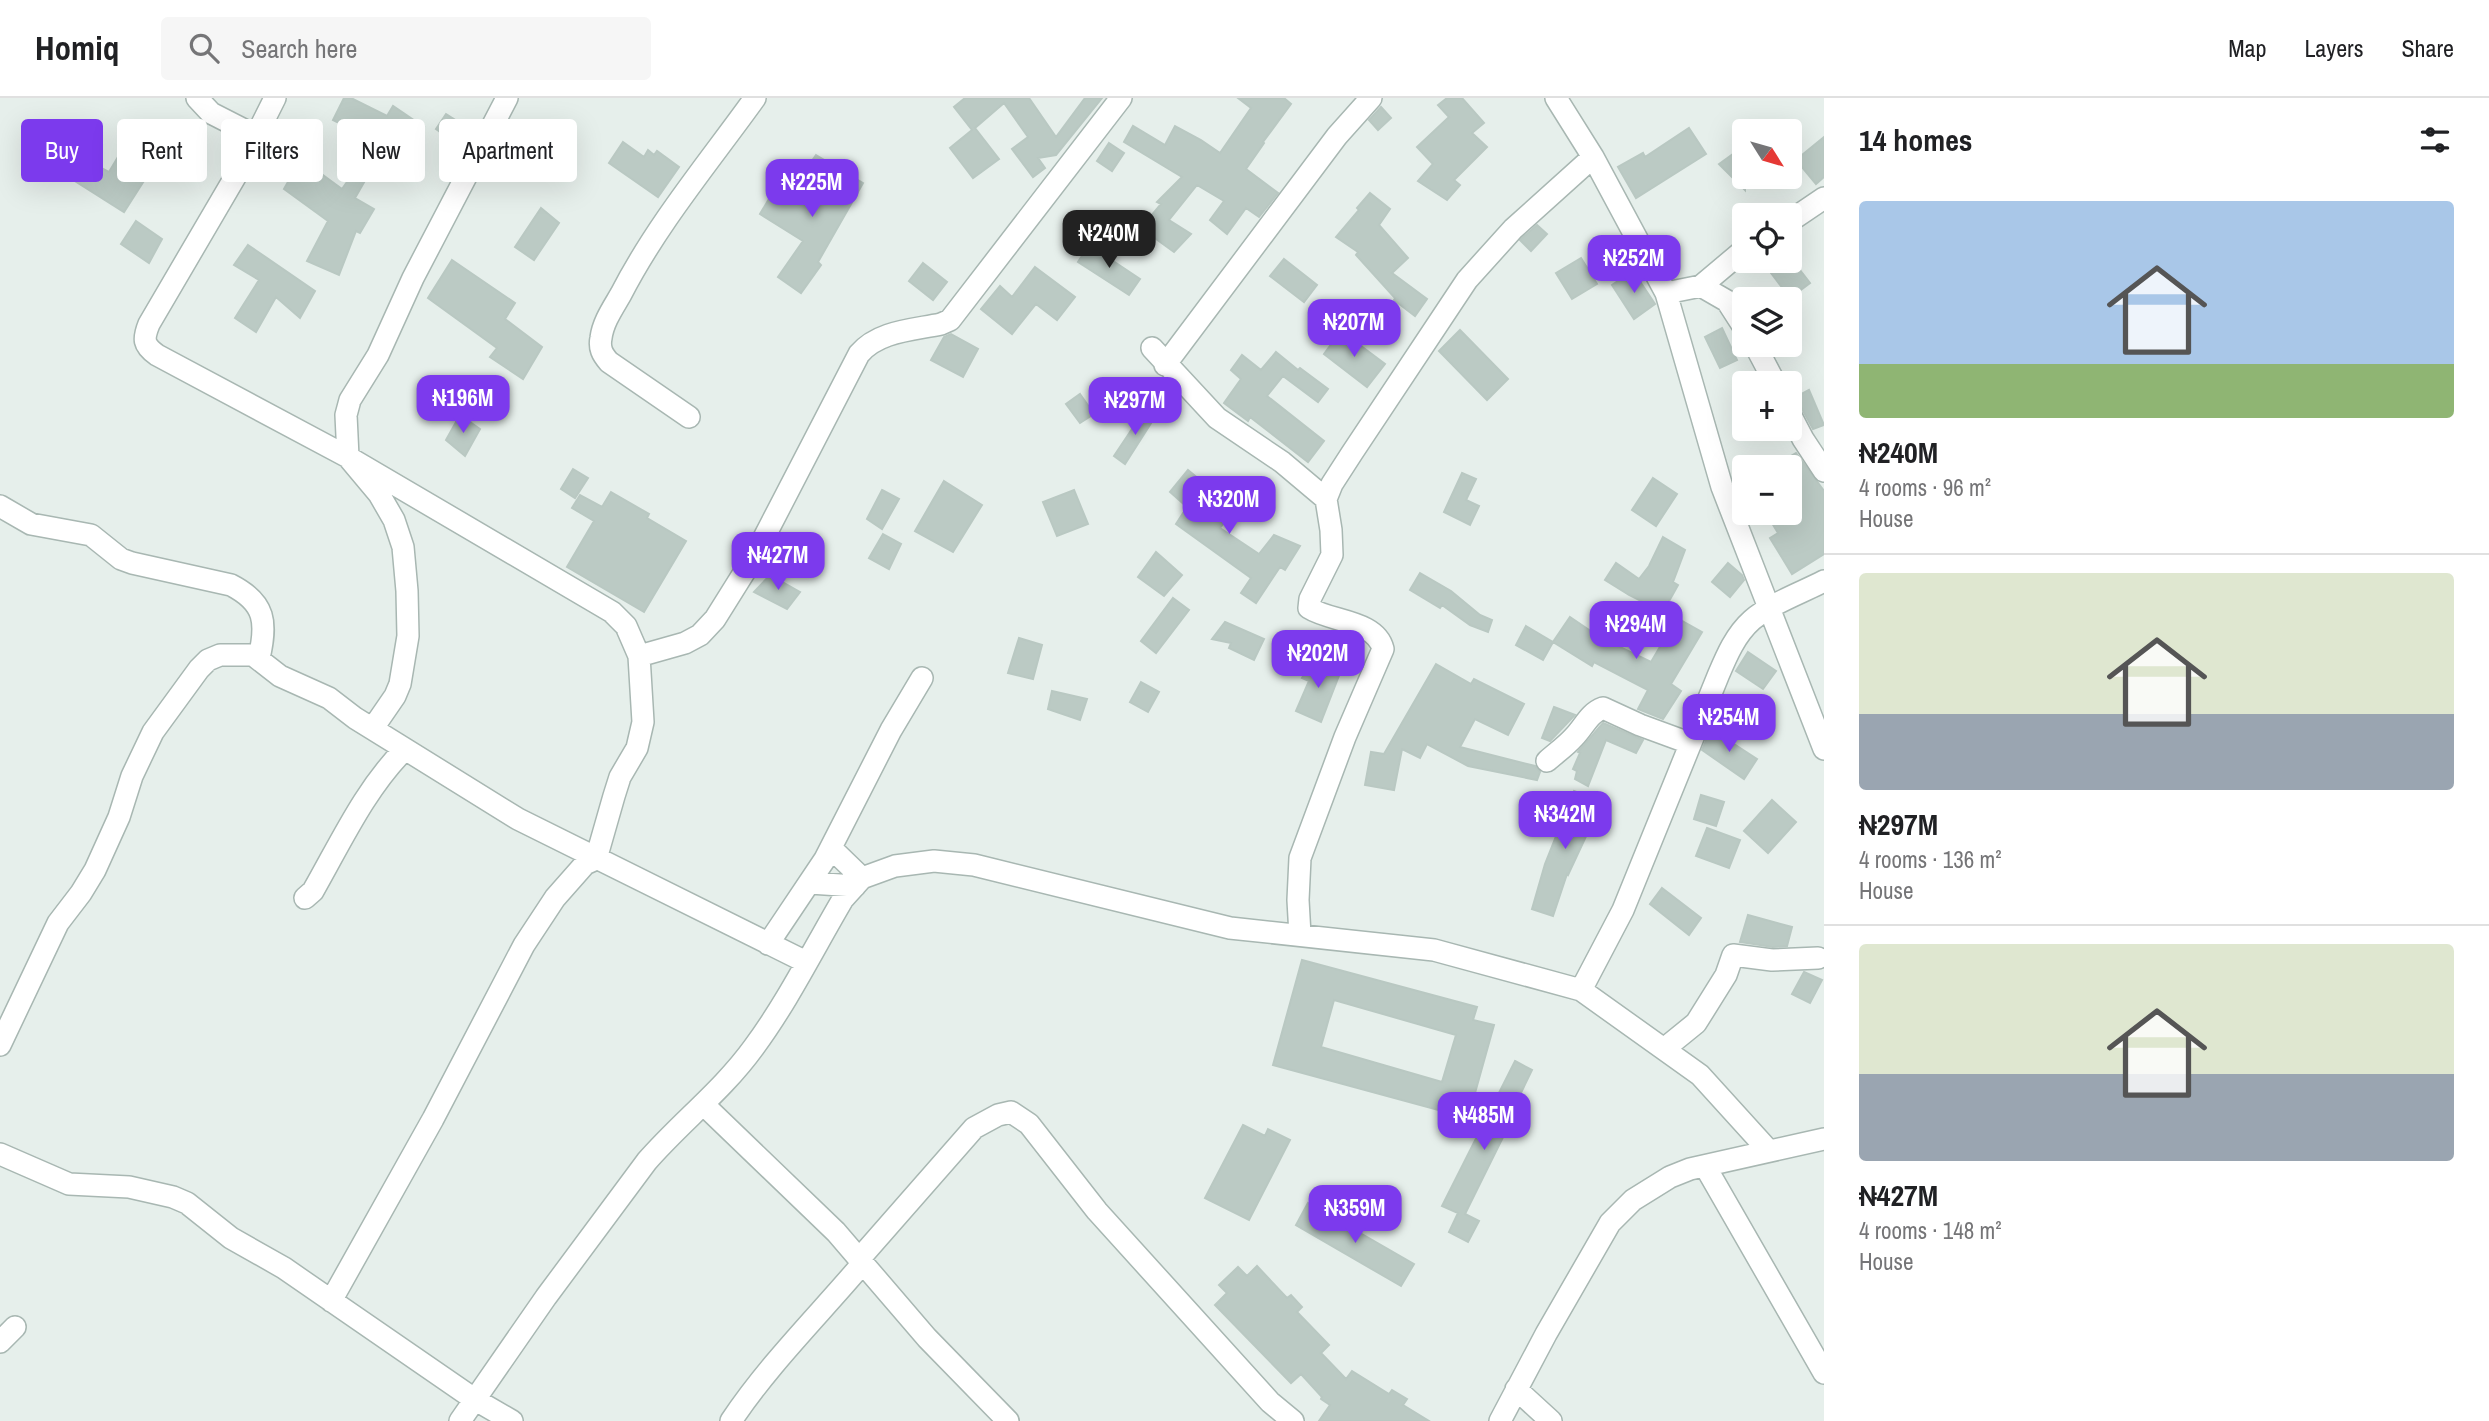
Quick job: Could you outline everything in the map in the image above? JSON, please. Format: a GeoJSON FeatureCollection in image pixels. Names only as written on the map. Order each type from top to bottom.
{"type":"FeatureCollection","features":[{"type":"Feature","properties":{"kind":"street"},"geometry":{"type":"LineString","coordinates":[[197,98],[211,113],[223,119]]}},
{"type":"Feature","properties":{"kind":"street"},"geometry":{"type":"LineString","coordinates":[[264,119],[275,98]]}},
{"type":"Feature","properties":{"kind":"street"},"geometry":{"type":"LineString","coordinates":[[373,727],[396,696],[408,636],[403,547],[394,520],[379,494],[348,457],[346,415],[350,400],[378,355],[419,267],[507,98]]}},
{"type":"Feature","properties":{"kind":"street"},"geometry":{"type":"LineString","coordinates":[[689,417],[609,362],[601,353],[600,340],[627,281],[655,236],[755,98]]}},
{"type":"Feature","properties":{"kind":"street"},"geometry":{"type":"LineString","coordinates":[[639,656],[685,643],[700,635],[715,619],[755,555],[859,354],[868,343],[878,338],[950,320],[1121,98]]}},
{"type":"Feature","properties":{"kind":"street"},"geometry":{"type":"LineString","coordinates":[[1326,499],[1282,462],[1217,418],[1159,356],[1337,136],[1371,98]]}},
{"type":"Feature","properties":{"kind":"street"},"geometry":{"type":"LineString","coordinates":[[1556,98],[1594,157],[1666,293],[1722,487],[1824,748]]}},
{"type":"Feature","properties":{"kind":"street"},"geometry":{"type":"LineString","coordinates":[[1300,935],[1300,858],[1345,737],[1383,649],[1381,640],[1368,630],[1317,613],[1310,608],[1310,599],[1332,555],[1326,499],[1332,484],[1359,442],[1467,280],[1513,229],[1594,157]]}},
{"type":"Feature","properties":{"kind":"street"},"geometry":{"type":"LineString","coordinates":[[232,182],[149,324],[144,338],[147,348],[348,457],[606,608],[626,626],[639,656],[643,722],[637,748],[620,777],[596,859],[585,864],[555,898],[524,945],[439,1107],[331,1301]]}},
{"type":"Feature","properties":{"kind":"street"},"geometry":{"type":"LineString","coordinates":[[1802,213],[1824,198]]}},
{"type":"Feature","properties":{"kind":"street"},"geometry":{"type":"LineString","coordinates":[[1666,293],[1701,286],[1732,260]]}},
{"type":"Feature","properties":{"kind":"street"},"geometry":{"type":"LineString","coordinates":[[1701,286],[1727,302],[1732,310]]}},
{"type":"Feature","properties":{"kind":"street"},"geometry":{"type":"LineString","coordinates":[[1802,439],[1824,471]]}},
{"type":"Feature","properties":{"kind":"street"},"geometry":{"type":"LineString","coordinates":[[0,506],[31,524],[91,535],[121,559],[132,563],[231,585],[243,592],[252,598],[260,610],[264,624],[259,658]]}},
{"type":"Feature","properties":{"kind":"street"},"geometry":{"type":"LineString","coordinates":[[1581,990],[1623,910],[1717,676],[1736,639],[1751,621],[1769,609],[1824,581]]}},
{"type":"Feature","properties":{"kind":"street"},"geometry":{"type":"LineString","coordinates":[[0,1045],[58,923],[95,870],[120,817],[132,776],[153,732],[199,668],[220,655],[242,654],[259,658],[280,676],[329,698],[355,718],[518,819],[806,962]]}},
{"type":"Feature","properties":{"kind":"street"},"geometry":{"type":"LineString","coordinates":[[768,944],[831,848],[891,730],[922,678]]}},
{"type":"Feature","properties":{"kind":"street"},"geometry":{"type":"LineString","coordinates":[[1547,761],[1573,739],[1597,710],[1604,708],[1689,744]]}},
{"type":"Feature","properties":{"kind":"street"},"geometry":{"type":"LineString","coordinates":[[305,898],[313,891],[384,770],[405,749]]}},
{"type":"Feature","properties":{"kind":"street"},"geometry":{"type":"LineString","coordinates":[[831,848],[859,882]]}},
{"type":"Feature","properties":{"kind":"street"},"geometry":{"type":"LineString","coordinates":[[460,1421],[546,1297],[647,1161],[704,1105],[754,1047],[843,899],[859,882],[895,866],[934,861],[974,865],[1230,928],[1434,950],[1581,990],[1700,1075],[1769,1151]]}},
{"type":"Feature","properties":{"kind":"street"},"geometry":{"type":"LineString","coordinates":[[810,883],[859,882]]}},
{"type":"Feature","properties":{"kind":"street"},"geometry":{"type":"LineString","coordinates":[[1664,1049],[1696,1023],[1726,975],[1733,955],[1772,960],[1818,958]]}},
{"type":"Feature","properties":{"kind":"street"},"geometry":{"type":"LineString","coordinates":[[704,1105],[861,1261],[927,1338],[1008,1421]]}},
{"type":"Feature","properties":{"kind":"street"},"geometry":{"type":"LineString","coordinates":[[731,1421],[790,1345],[816,1319],[861,1261],[974,1128],[998,1115],[1012,1112],[1030,1124],[1097,1211],[1270,1402],[1293,1421]]}},
{"type":"Feature","properties":{"kind":"street"},"geometry":{"type":"LineString","coordinates":[[1500,1421],[1610,1223],[1633,1200],[1658,1184],[1690,1169],[1824,1139]]}},
{"type":"Feature","properties":{"kind":"street"},"geometry":{"type":"LineString","coordinates":[[0,1154],[69,1184],[128,1187],[180,1200],[231,1238],[284,1268],[474,1399],[512,1421]]}},
{"type":"Feature","properties":{"kind":"street"},"geometry":{"type":"LineString","coordinates":[[1706,1166],[1816,1344],[1824,1373]]}},
{"type":"Feature","properties":{"kind":"street"},"geometry":{"type":"LineString","coordinates":[[1516,1390],[1551,1421]]}},
{"type":"Feature","properties":{"kind":"building"},"geometry":{"type":"Polygon","coordinates":[[[344,98],[351,98],[387,116],[393,106],[412,119],[337,119],[337,122],[333,120],[344,98]]]}},
{"type":"Feature","properties":{"kind":"building"},"geometry":{"type":"Polygon","coordinates":[[[965,98],[1029,98],[1056,137],[1085,98],[1102,98],[1056,155],[1038,158],[1045,168],[1033,177],[1012,149],[1028,137],[1004,103],[975,128],[999,159],[973,178],[950,148],[972,130],[954,107],[965,98]]]}},
{"type":"Feature","properties":{"kind":"building"},"geometry":{"type":"Polygon","coordinates":[[[1238,98],[1284,98],[1291,104],[1246,169],[1278,193],[1259,217],[1246,208],[1227,234],[1210,220],[1224,201],[1197,185],[1169,220],[1191,234],[1174,252],[1141,228],[1161,204],[1157,202],[1182,177],[1124,142],[1133,126],[1165,145],[1175,126],[1220,153],[1251,108],[1238,98]]]}},
{"type":"Feature","properties":{"kind":"building"},"geometry":{"type":"Polygon","coordinates":[[[1447,98],[1462,98],[1484,123],[1472,133],[1487,147],[1454,180],[1460,185],[1447,200],[1418,181],[1433,164],[1417,147],[1449,117],[1438,105],[1447,98]]]}},
{"type":"Feature","properties":{"kind":"building"},"geometry":{"type":"Polygon","coordinates":[[[1381,107],[1391,118],[1378,130],[1369,120],[1381,107]]]}},
{"type":"Feature","properties":{"kind":"building"},"geometry":{"type":"Polygon","coordinates":[[[1689,128],[1706,154],[1636,198],[1618,167],[1643,153],[1645,157],[1689,128]]]}},
{"type":"Feature","properties":{"kind":"building"},"geometry":{"type":"Polygon","coordinates":[[[1824,137],[1824,177],[1816,184],[1802,167],[1802,155],[1824,137]]]}},
{"type":"Feature","properties":{"kind":"building"},"geometry":{"type":"Polygon","coordinates":[[[623,142],[644,157],[648,150],[654,155],[657,151],[679,167],[658,197],[609,163],[623,142]]]}},
{"type":"Feature","properties":{"kind":"building"},"geometry":{"type":"Polygon","coordinates":[[[1109,143],[1124,153],[1112,171],[1097,161],[1109,143]]]}},
{"type":"Feature","properties":{"kind":"building"},"geometry":{"type":"Polygon","coordinates":[[[816,155],[863,183],[818,262],[821,265],[801,293],[778,277],[803,241],[760,214],[776,187],[813,209],[824,187],[804,172],[816,155]]]}},
{"type":"Feature","properties":{"kind":"building"},"geometry":{"type":"Polygon","coordinates":[[[1732,155],[1732,177],[1719,164],[1732,155]]]}},
{"type":"Feature","properties":{"kind":"building"},"geometry":{"type":"Polygon","coordinates":[[[117,159],[117,182],[143,182],[124,212],[76,182],[103,182],[103,169],[109,172],[117,159]]]}},
{"type":"Feature","properties":{"kind":"building"},"geometry":{"type":"Polygon","coordinates":[[[323,175],[342,189],[347,182],[364,182],[355,198],[374,209],[360,233],[356,231],[339,275],[307,261],[328,221],[284,189],[288,182],[323,182],[323,175]]]}},
{"type":"Feature","properties":{"kind":"building"},"geometry":{"type":"Polygon","coordinates":[[[1370,193],[1390,209],[1379,225],[1408,258],[1392,273],[1427,299],[1415,316],[1394,300],[1356,255],[1358,252],[1336,237],[1370,193]]]}},
{"type":"Feature","properties":{"kind":"building"},"geometry":{"type":"Polygon","coordinates":[[[541,208],[559,223],[534,260],[515,247],[541,208]]]}},
{"type":"Feature","properties":{"kind":"building"},"geometry":{"type":"Polygon","coordinates":[[[136,221],[162,239],[149,263],[121,244],[136,221]]]}},
{"type":"Feature","properties":{"kind":"building"},"geometry":{"type":"Polygon","coordinates":[[[1537,225],[1547,234],[1531,251],[1520,240],[1537,225]]]}},
{"type":"Feature","properties":{"kind":"building"},"geometry":{"type":"Polygon","coordinates":[[[248,245],[315,291],[300,318],[276,297],[256,332],[235,318],[259,280],[234,265],[248,245]]]}},
{"type":"Feature","properties":{"kind":"building"},"geometry":{"type":"Polygon","coordinates":[[[1089,245],[1140,279],[1129,295],[1078,262],[1089,245]]]}},
{"type":"Feature","properties":{"kind":"building"},"geometry":{"type":"Polygon","coordinates":[[[1581,258],[1597,284],[1572,299],[1556,273],[1581,258]]]}},
{"type":"Feature","properties":{"kind":"building"},"geometry":{"type":"Polygon","coordinates":[[[1284,259],[1317,285],[1304,302],[1270,276],[1284,259]]]}},
{"type":"Feature","properties":{"kind":"building"},"geometry":{"type":"Polygon","coordinates":[[[452,260],[515,303],[505,319],[542,347],[523,379],[490,357],[497,348],[428,298],[452,260]]]}},
{"type":"Feature","properties":{"kind":"building"},"geometry":{"type":"Polygon","coordinates":[[[923,263],[947,282],[933,300],[909,281],[923,263]]]}},
{"type":"Feature","properties":{"kind":"building"},"geometry":{"type":"Polygon","coordinates":[[[1035,267],[1075,297],[1057,320],[1036,304],[1012,334],[981,309],[1000,286],[1012,297],[1035,267]]]}},
{"type":"Feature","properties":{"kind":"building"},"geometry":{"type":"Polygon","coordinates":[[[1633,271],[1655,304],[1634,319],[1612,285],[1633,271]]]}},
{"type":"Feature","properties":{"kind":"building"},"geometry":{"type":"Polygon","coordinates":[[[1771,273],[1802,273],[1810,283],[1802,289],[1782,287],[1771,273]]]}},
{"type":"Feature","properties":{"kind":"building"},"geometry":{"type":"Polygon","coordinates":[[[1722,328],[1732,349],[1732,357],[1737,360],[1720,368],[1705,337],[1722,328]]]}},
{"type":"Feature","properties":{"kind":"building"},"geometry":{"type":"Polygon","coordinates":[[[1460,330],[1508,379],[1487,400],[1439,351],[1460,330]]]}},
{"type":"Feature","properties":{"kind":"building"},"geometry":{"type":"Polygon","coordinates":[[[1341,331],[1385,364],[1367,387],[1324,354],[1341,331]]]}},
{"type":"Feature","properties":{"kind":"building"},"geometry":{"type":"Polygon","coordinates":[[[951,334],[978,349],[963,377],[931,360],[944,337],[951,334]]]}},
{"type":"Feature","properties":{"kind":"building"},"geometry":{"type":"Polygon","coordinates":[[[1276,352],[1328,389],[1318,402],[1283,376],[1267,396],[1324,441],[1308,462],[1250,417],[1248,421],[1224,403],[1241,379],[1231,370],[1242,355],[1261,370],[1276,352]]]}},
{"type":"Feature","properties":{"kind":"building"},"geometry":{"type":"Polygon","coordinates":[[[1809,390],[1824,425],[1813,429],[1802,409],[1802,394],[1809,390]]]}},
{"type":"Feature","properties":{"kind":"building"},"geometry":{"type":"Polygon","coordinates":[[[1080,394],[1094,414],[1080,423],[1066,404],[1080,394]]]}},
{"type":"Feature","properties":{"kind":"building"},"geometry":{"type":"Polygon","coordinates":[[[1146,408],[1155,417],[1125,464],[1114,456],[1146,408]]]}},
{"type":"Feature","properties":{"kind":"building"},"geometry":{"type":"Polygon","coordinates":[[[460,415],[480,429],[465,456],[446,440],[460,415]]]}},
{"type":"Feature","properties":{"kind":"building"},"geometry":{"type":"Polygon","coordinates":[[[1802,461],[1824,491],[1824,554],[1792,574],[1770,538],[1778,533],[1773,525],[1802,525],[1802,461]]]}},
{"type":"Feature","properties":{"kind":"building"},"geometry":{"type":"Polygon","coordinates":[[[573,469],[588,478],[575,498],[561,489],[573,469]]]}},
{"type":"Feature","properties":{"kind":"building"},"geometry":{"type":"Polygon","coordinates":[[[1188,470],[1235,509],[1220,528],[1259,554],[1274,535],[1300,546],[1285,570],[1280,567],[1256,603],[1241,593],[1251,578],[1176,524],[1187,507],[1170,492],[1188,470]]]}},
{"type":"Feature","properties":{"kind":"building"},"geometry":{"type":"Polygon","coordinates":[[[1462,473],[1476,479],[1466,500],[1479,506],[1470,525],[1444,512],[1462,473]]]}},
{"type":"Feature","properties":{"kind":"building"},"geometry":{"type":"Polygon","coordinates":[[[1653,478],[1677,494],[1656,526],[1632,510],[1653,478]]]}},
{"type":"Feature","properties":{"kind":"building"},"geometry":{"type":"Polygon","coordinates":[[[944,481],[982,505],[953,552],[915,531],[944,481]]]}},
{"type":"Feature","properties":{"kind":"building"},"geometry":{"type":"Polygon","coordinates":[[[882,490],[899,499],[882,529],[867,519],[882,490]]]}},
{"type":"Feature","properties":{"kind":"building"},"geometry":{"type":"Polygon","coordinates":[[[1074,490],[1088,524],[1057,536],[1043,502],[1074,490]]]}},
{"type":"Feature","properties":{"kind":"building"},"geometry":{"type":"Polygon","coordinates":[[[611,492],[649,514],[647,518],[686,541],[644,612],[567,567],[594,521],[572,508],[580,495],[602,507],[611,492]]]}},
{"type":"Feature","properties":{"kind":"building"},"geometry":{"type":"Polygon","coordinates":[[[883,534],[901,544],[889,569],[869,558],[883,534]]]}},
{"type":"Feature","properties":{"kind":"building"},"geometry":{"type":"Polygon","coordinates":[[[1663,537],[1685,550],[1673,582],[1678,585],[1663,612],[1605,580],[1616,563],[1639,579],[1649,566],[1663,537]]]}},
{"type":"Feature","properties":{"kind":"building"},"geometry":{"type":"Polygon","coordinates":[[[1156,552],[1182,575],[1164,596],[1138,577],[1156,552]]]}},
{"type":"Feature","properties":{"kind":"building"},"geometry":{"type":"Polygon","coordinates":[[[1728,563],[1744,580],[1730,597],[1712,582],[1728,563]]]}},
{"type":"Feature","properties":{"kind":"building"},"geometry":{"type":"Polygon","coordinates":[[[1420,573],[1451,591],[1480,615],[1492,620],[1488,632],[1470,625],[1442,605],[1440,608],[1410,590],[1420,573]]]}},
{"type":"Feature","properties":{"kind":"building"},"geometry":{"type":"Polygon","coordinates":[[[770,575],[800,592],[787,609],[754,592],[770,575]]]}},
{"type":"Feature","properties":{"kind":"building"},"geometry":{"type":"Polygon","coordinates":[[[1173,598],[1189,610],[1156,653],[1141,641],[1173,598]]]}},
{"type":"Feature","properties":{"kind":"building"},"geometry":{"type":"Polygon","coordinates":[[[1570,617],[1601,638],[1651,662],[1677,618],[1702,632],[1671,684],[1681,691],[1663,719],[1638,709],[1648,690],[1594,662],[1592,666],[1553,642],[1570,617]]]}},
{"type":"Feature","properties":{"kind":"building"},"geometry":{"type":"Polygon","coordinates":[[[1225,622],[1264,639],[1254,660],[1229,648],[1231,643],[1212,639],[1225,622]]]}},
{"type":"Feature","properties":{"kind":"building"},"geometry":{"type":"Polygon","coordinates":[[[1526,626],[1553,642],[1543,660],[1516,645],[1526,626]]]}},
{"type":"Feature","properties":{"kind":"building"},"geometry":{"type":"Polygon","coordinates":[[[1019,638],[1042,645],[1033,679],[1008,673],[1019,638]]]}},
{"type":"Feature","properties":{"kind":"building"},"geometry":{"type":"Polygon","coordinates":[[[1748,652],[1776,671],[1763,689],[1736,671],[1748,652]]]}},
{"type":"Feature","properties":{"kind":"building"},"geometry":{"type":"Polygon","coordinates":[[[1312,660],[1340,673],[1321,722],[1296,711],[1309,681],[1302,678],[1312,660]]]}},
{"type":"Feature","properties":{"kind":"building"},"geometry":{"type":"Polygon","coordinates":[[[1436,664],[1471,684],[1474,679],[1524,704],[1508,735],[1475,719],[1460,747],[1535,766],[1540,772],[1537,780],[1468,766],[1427,744],[1420,758],[1402,749],[1394,790],[1365,785],[1371,752],[1384,754],[1436,664]]]}},
{"type":"Feature","properties":{"kind":"building"},"geometry":{"type":"Polygon","coordinates":[[[1141,682],[1159,692],[1148,712],[1130,702],[1141,682]]]}},
{"type":"Feature","properties":{"kind":"building"},"geometry":{"type":"Polygon","coordinates":[[[1052,691],[1087,699],[1080,720],[1048,709],[1052,691]]]}},
{"type":"Feature","properties":{"kind":"building"},"geometry":{"type":"Polygon","coordinates":[[[1554,707],[1575,715],[1550,741],[1542,738],[1554,707]]]}},
{"type":"Feature","properties":{"kind":"building"},"geometry":{"type":"Polygon","coordinates":[[[1603,723],[1643,740],[1636,753],[1606,740],[1588,786],[1575,779],[1577,771],[1573,769],[1580,753],[1578,752],[1603,723]]]}},
{"type":"Feature","properties":{"kind":"building"},"geometry":{"type":"Polygon","coordinates":[[[1711,729],[1757,759],[1744,779],[1702,750],[1711,729]]]}},
{"type":"Feature","properties":{"kind":"building"},"geometry":{"type":"Polygon","coordinates":[[[1574,791],[1602,802],[1567,874],[1553,916],[1532,909],[1545,864],[1574,791]]]}},
{"type":"Feature","properties":{"kind":"building"},"geometry":{"type":"Polygon","coordinates":[[[1701,795],[1724,802],[1716,826],[1694,819],[1701,795]]]}},
{"type":"Feature","properties":{"kind":"building"},"geometry":{"type":"Polygon","coordinates":[[[1772,800],[1796,822],[1768,853],[1744,831],[1772,800]]]}},
{"type":"Feature","properties":{"kind":"building"},"geometry":{"type":"Polygon","coordinates":[[[1707,828],[1740,840],[1729,868],[1696,856],[1707,828]]]}},
{"type":"Feature","properties":{"kind":"building"},"geometry":{"type":"Polygon","coordinates":[[[1662,888],[1701,918],[1689,935],[1650,904],[1662,888]]]}},
{"type":"Feature","properties":{"kind":"building"},"geometry":{"type":"Polygon","coordinates":[[[1748,915],[1792,927],[1787,946],[1773,947],[1740,942],[1748,915]]]}},
{"type":"Feature","properties":{"kind":"building"},"geometry":{"type":"Polygon","coordinates":[[[1302,960],[1477,1007],[1473,1020],[1494,1025],[1468,1118],[1273,1065],[1302,960]],[[1334,1000],[1321,1047],[1442,1082],[1456,1035],[1334,1000]]]}},
{"type":"Feature","properties":{"kind":"building"},"geometry":{"type":"Polygon","coordinates":[[[1804,972],[1822,980],[1810,1003],[1792,994],[1804,972]]]}},
{"type":"Feature","properties":{"kind":"building"},"geometry":{"type":"Polygon","coordinates":[[[1515,1061],[1532,1070],[1504,1128],[1507,1129],[1465,1214],[1479,1221],[1468,1242],[1449,1232],[1458,1213],[1442,1206],[1515,1061]]]}},
{"type":"Feature","properties":{"kind":"building"},"geometry":{"type":"Polygon","coordinates":[[[1243,1125],[1265,1136],[1268,1129],[1290,1140],[1249,1220],[1205,1198],[1243,1125]]]}},
{"type":"Feature","properties":{"kind":"building"},"geometry":{"type":"Polygon","coordinates":[[[1308,1203],[1414,1264],[1401,1286],[1296,1225],[1308,1203]]]}},
{"type":"Feature","properties":{"kind":"building"},"geometry":{"type":"Polygon","coordinates":[[[1257,1266],[1287,1298],[1291,1295],[1302,1307],[1297,1312],[1329,1345],[1321,1353],[1346,1379],[1352,1371],[1389,1394],[1392,1390],[1407,1399],[1403,1405],[1429,1421],[1319,1421],[1330,1405],[1321,1399],[1301,1374],[1291,1383],[1215,1305],[1227,1293],[1219,1285],[1238,1267],[1247,1276],[1257,1266]]]}}]}
